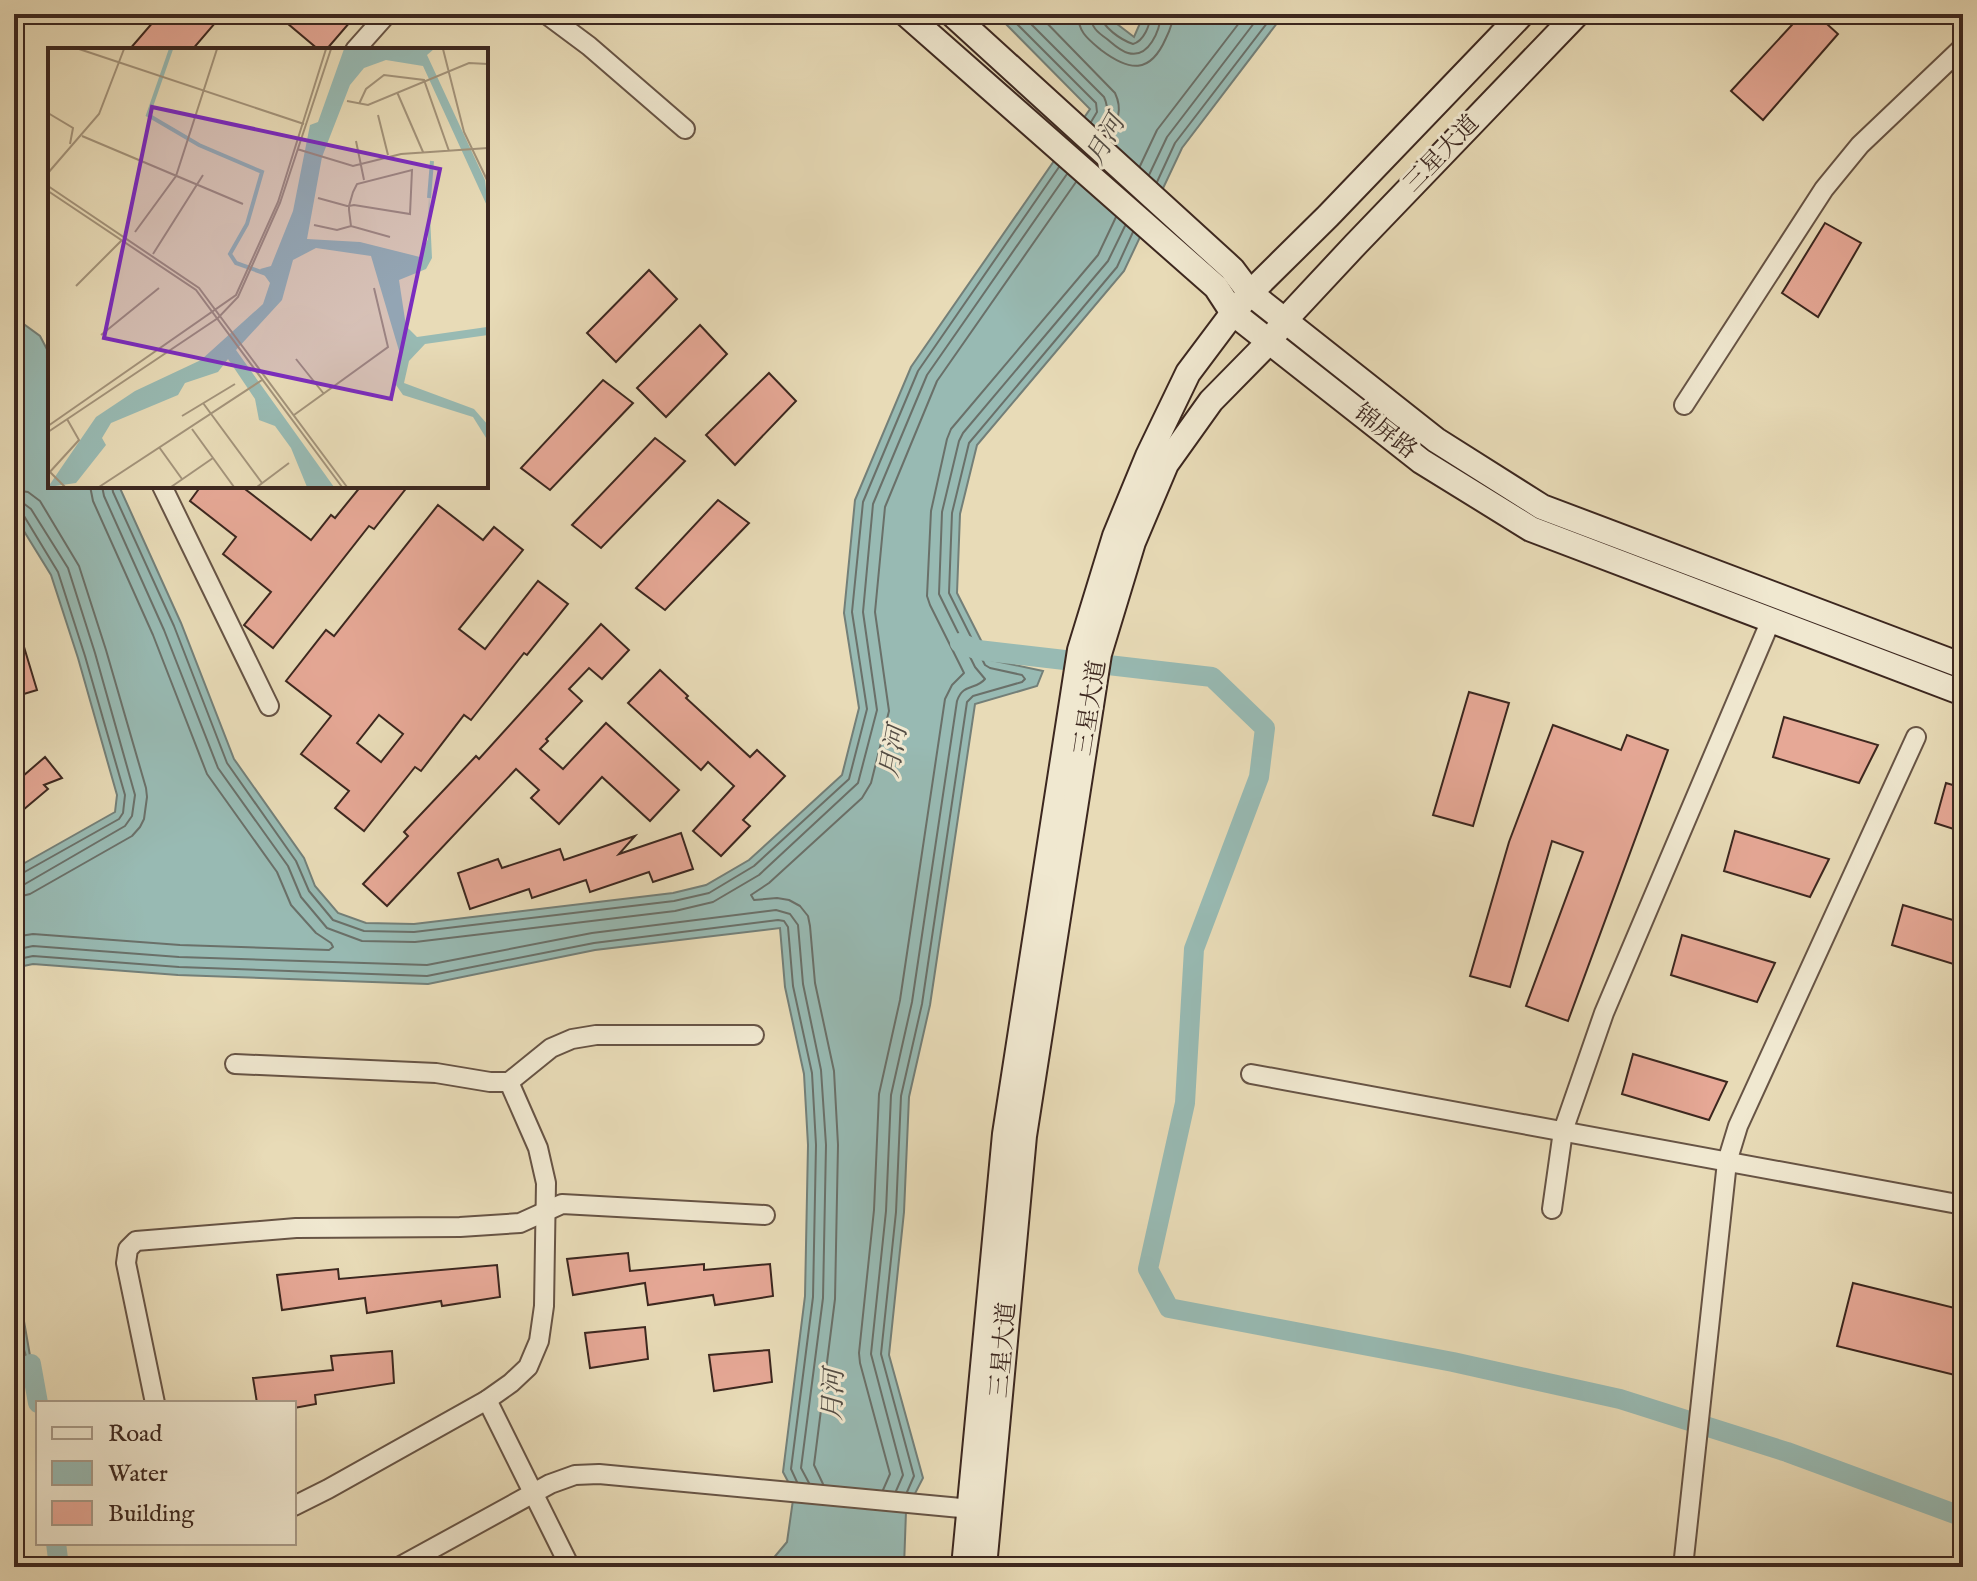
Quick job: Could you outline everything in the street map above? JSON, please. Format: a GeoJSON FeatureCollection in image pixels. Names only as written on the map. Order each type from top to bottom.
{"type":"FeatureCollection","features":[{"type":"Feature","properties":{"kind":"street"},"geometry":{"type":"LineString","coordinates":[[357,48],[387,14]]}},
{"type":"Feature","properties":{"kind":"street"},"geometry":{"type":"LineString","coordinates":[[546,14],[589,46],[685,129]]}},
{"type":"Feature","properties":{"kind":"street","name":"锦屏路"},"geometry":{"type":"LineString","coordinates":[[906,14],[1216,287],[1233,313],[1421,461],[1531,529],[1963,693]]}},
{"type":"Feature","properties":{"kind":"street","name":"锦屏路"},"geometry":{"type":"LineString","coordinates":[[952,14],[1232,269],[1250,293],[1436,440],[1542,507],[1963,666]]}},
{"type":"Feature","properties":{"kind":"street","name":"三星大道"},"geometry":{"type":"LineString","coordinates":[[964,1567],[979,1510],[1024,1136],[1086,674],[1115,536],[1148,456],[1188,373],[1233,313],[1522,14]]}},
{"type":"Feature","properties":{"kind":"street","name":"三星大道"},"geometry":{"type":"LineString","coordinates":[[1091,646],[1166,464],[1211,401],[1577,14]]}},
{"type":"Feature","properties":{"kind":"street"},"geometry":{"type":"LineString","coordinates":[[1684,405],[1824,189],[1860,145],[1963,47]]}},
{"type":"Feature","properties":{"kind":"street"},"geometry":{"type":"LineString","coordinates":[[163,488],[269,706]]}},
{"type":"Feature","properties":{"kind":"street"},"geometry":{"type":"LineString","coordinates":[[1552,1209],[1563,1131],[1604,1013],[1771,620]]}},
{"type":"Feature","properties":{"kind":"street"},"geometry":{"type":"LineString","coordinates":[[1683,1567],[1727,1162],[1738,1126],[1916,737]]}},
{"type":"Feature","properties":{"kind":"street"},"geometry":{"type":"LineString","coordinates":[[235,1064],[436,1073],[509,1082],[551,1048],[572,1039],[596,1035],[754,1035]]}},
{"type":"Feature","properties":{"kind":"street"},"geometry":{"type":"LineString","coordinates":[[1251,1074],[1963,1205]]}},
{"type":"Feature","properties":{"kind":"street"},"geometry":{"type":"LineString","coordinates":[[296,1505],[487,1400],[528,1367],[539,1341],[544,1306],[546,1183],[538,1148],[509,1082]]}},
{"type":"Feature","properties":{"kind":"street"},"geometry":{"type":"LineString","coordinates":[[155,1401],[126,1263],[128,1249],[136,1241],[296,1228],[460,1227],[520,1223],[562,1204],[765,1215]]}},
{"type":"Feature","properties":{"kind":"street"},"geometry":{"type":"LineString","coordinates":[[487,1400],[570,1567]]}},
{"type":"Feature","properties":{"kind":"street"},"geometry":{"type":"LineString","coordinates":[[399,1567],[550,1484],[575,1475],[599,1474],[979,1510]]}},
{"type":"Feature","properties":{"kind":"street","name":"三星大道"},"geometry":{"type":"LineString","coordinates":[[979,1510],[984,1567]]}},
{"type":"Feature","properties":{"kind":"water","name":"月河"},"geometry":{"type":"Polygon","coordinates":[[[996,14],[1104,14],[1134,37],[1144,14],[1284,14],[1182,148],[1124,271],[977,445],[960,514],[957,593],[991,660],[1043,671],[1037,686],[975,704],[930,1005],[909,1097],[904,1212],[889,1355],[923,1478],[906,1511],[904,1567],[766,1567],[787,1542],[794,1493],[783,1472],[805,1296],[808,1145],[804,1074],[785,987],[780,928],[595,950],[428,984],[178,975],[33,964],[14,968],[14,869],[115,812],[117,795],[51,575],[14,515],[14,317],[40,336],[48,351],[48,488],[120,488],[181,623],[234,759],[304,858],[315,886],[338,913],[366,923],[414,924],[673,893],[706,885],[749,860],[842,775],[859,708],[844,613],[855,500],[911,367],[1090,109],[996,14]]]}},
{"type":"Feature","properties":{"kind":"water"},"geometry":{"type":"Polygon","coordinates":[[[14,1264],[36,1390],[14,1316],[14,1264]]]}},
{"type":"Feature","properties":{"kind":"building"},"geometry":{"type":"Polygon","coordinates":[[[160,14],[206,14],[216,22],[194,48],[131,48],[160,14]]]}},
{"type":"Feature","properties":{"kind":"building"},"geometry":{"type":"Polygon","coordinates":[[[294,14],[357,14],[328,48],[317,48],[287,23],[294,14]]]}},
{"type":"Feature","properties":{"kind":"building"},"geometry":{"type":"Polygon","coordinates":[[[1802,14],[1816,14],[1838,34],[1763,120],[1731,91],[1802,14]]]}},
{"type":"Feature","properties":{"kind":"building"},"geometry":{"type":"Polygon","coordinates":[[[1825,223],[1861,243],[1818,317],[1782,293],[1825,223]]]}},
{"type":"Feature","properties":{"kind":"building"},"geometry":{"type":"Polygon","coordinates":[[[649,270],[677,299],[616,362],[587,333],[649,270]]]}},
{"type":"Feature","properties":{"kind":"building"},"geometry":{"type":"Polygon","coordinates":[[[700,325],[727,354],[666,417],[637,388],[700,325]]]}},
{"type":"Feature","properties":{"kind":"building"},"geometry":{"type":"Polygon","coordinates":[[[769,373],[796,401],[735,465],[706,435],[769,373]]]}},
{"type":"Feature","properties":{"kind":"building"},"geometry":{"type":"Polygon","coordinates":[[[603,380],[633,403],[550,490],[521,468],[603,380]]]}},
{"type":"Feature","properties":{"kind":"building"},"geometry":{"type":"Polygon","coordinates":[[[655,438],[685,461],[601,548],[572,525],[655,438]]]}},
{"type":"Feature","properties":{"kind":"building"},"geometry":{"type":"Polygon","coordinates":[[[200,488],[244,488],[311,540],[331,515],[335,518],[359,488],[406,488],[374,529],[369,526],[273,648],[244,625],[271,592],[223,554],[236,537],[190,501],[200,488]]]}},
{"type":"Feature","properties":{"kind":"building"},"geometry":{"type":"Polygon","coordinates":[[[718,500],[749,523],[665,610],[636,588],[718,500]]]}},
{"type":"Feature","properties":{"kind":"building"},"geometry":{"type":"Polygon","coordinates":[[[438,505],[483,540],[494,527],[523,550],[459,629],[485,649],[538,581],[568,604],[471,720],[464,715],[421,771],[415,767],[364,831],[335,808],[349,791],[301,754],[331,716],[286,681],[326,630],[334,636],[438,505]],[[379,715],[357,743],[381,762],[403,734],[379,715]]]}},
{"type":"Feature","properties":{"kind":"building"},"geometry":{"type":"Polygon","coordinates":[[[601,624],[629,650],[602,679],[589,668],[569,689],[582,701],[540,749],[563,769],[606,723],[679,790],[650,821],[602,777],[559,824],[531,798],[539,790],[516,769],[387,906],[363,884],[408,836],[404,832],[476,756],[479,759],[601,624]]]}},
{"type":"Feature","properties":{"kind":"building"},"geometry":{"type":"Polygon","coordinates":[[[18,627],[37,690],[14,697],[14,628],[18,627]]]}},
{"type":"Feature","properties":{"kind":"building"},"geometry":{"type":"Polygon","coordinates":[[[660,670],[750,757],[757,750],[785,776],[743,820],[750,826],[721,856],[693,831],[734,786],[708,762],[701,770],[628,703],[660,670]]]}},
{"type":"Feature","properties":{"kind":"building"},"geometry":{"type":"Polygon","coordinates":[[[1469,692],[1509,703],[1473,826],[1433,815],[1469,692]]]}},
{"type":"Feature","properties":{"kind":"building"},"geometry":{"type":"Polygon","coordinates":[[[1784,717],[1878,745],[1859,783],[1773,757],[1784,717]]]}},
{"type":"Feature","properties":{"kind":"building"},"geometry":{"type":"Polygon","coordinates":[[[1553,725],[1621,750],[1627,735],[1668,750],[1568,1021],[1526,1006],[1583,852],[1552,841],[1510,987],[1470,976],[1509,842],[1553,725]]]}},
{"type":"Feature","properties":{"kind":"building"},"geometry":{"type":"Polygon","coordinates":[[[45,757],[62,778],[44,785],[48,789],[23,810],[14,798],[14,765],[23,776],[45,757]]]}},
{"type":"Feature","properties":{"kind":"building"},"geometry":{"type":"Polygon","coordinates":[[[1946,783],[1963,788],[1963,832],[1935,823],[1946,783]]]}},
{"type":"Feature","properties":{"kind":"building"},"geometry":{"type":"Polygon","coordinates":[[[1735,831],[1829,859],[1810,897],[1724,871],[1735,831]]]}},
{"type":"Feature","properties":{"kind":"building"},"geometry":{"type":"Polygon","coordinates":[[[681,833],[693,869],[653,882],[649,872],[590,892],[586,880],[532,898],[529,889],[470,909],[458,873],[498,859],[502,868],[560,849],[564,860],[635,836],[619,854],[681,833]]]}},
{"type":"Feature","properties":{"kind":"building"},"geometry":{"type":"Polygon","coordinates":[[[1903,905],[1963,923],[1963,967],[1892,945],[1903,905]]]}},
{"type":"Feature","properties":{"kind":"building"},"geometry":{"type":"Polygon","coordinates":[[[1682,935],[1775,963],[1757,1002],[1671,975],[1682,935]]]}},
{"type":"Feature","properties":{"kind":"building"},"geometry":{"type":"Polygon","coordinates":[[[1633,1054],[1727,1082],[1709,1120],[1622,1094],[1633,1054]]]}},
{"type":"Feature","properties":{"kind":"building"},"geometry":{"type":"Polygon","coordinates":[[[628,1253],[630,1271],[704,1264],[704,1270],[770,1264],[773,1296],[715,1305],[713,1295],[648,1305],[645,1283],[573,1295],[567,1259],[628,1253]]]}},
{"type":"Feature","properties":{"kind":"building"},"geometry":{"type":"Polygon","coordinates":[[[497,1265],[500,1297],[442,1306],[441,1301],[367,1313],[365,1298],[282,1310],[277,1275],[338,1269],[339,1279],[497,1265]]]}},
{"type":"Feature","properties":{"kind":"building"},"geometry":{"type":"Polygon","coordinates":[[[1853,1283],[1963,1310],[1963,1377],[1837,1346],[1853,1283]]]}},
{"type":"Feature","properties":{"kind":"building"},"geometry":{"type":"Polygon","coordinates":[[[645,1327],[648,1359],[590,1368],[585,1333],[645,1327]]]}},
{"type":"Feature","properties":{"kind":"building"},"geometry":{"type":"Polygon","coordinates":[[[769,1350],[772,1382],[714,1391],[709,1355],[769,1350]]]}},
{"type":"Feature","properties":{"kind":"building"},"geometry":{"type":"Polygon","coordinates":[[[392,1351],[394,1383],[315,1395],[316,1404],[296,1408],[296,1401],[257,1401],[253,1378],[333,1370],[331,1356],[392,1351]]]}},
{"type":"Feature","properties":{"kind":"waterway"},"geometry":{"type":"LineString","coordinates":[[960,643],[978,650],[1212,677],[1265,728],[1259,777],[1194,949],[1185,1103],[1148,1269],[1169,1308],[1453,1362],[1620,1399],[1787,1452],[1963,1517]]}},
{"type":"Feature","properties":{"kind":"waterway"},"geometry":{"type":"LineString","coordinates":[[31,1364],[38,1401]]}},
{"type":"Feature","properties":{"kind":"waterway"},"geometry":{"type":"LineString","coordinates":[[56,1545],[59,1567]]}}]}
